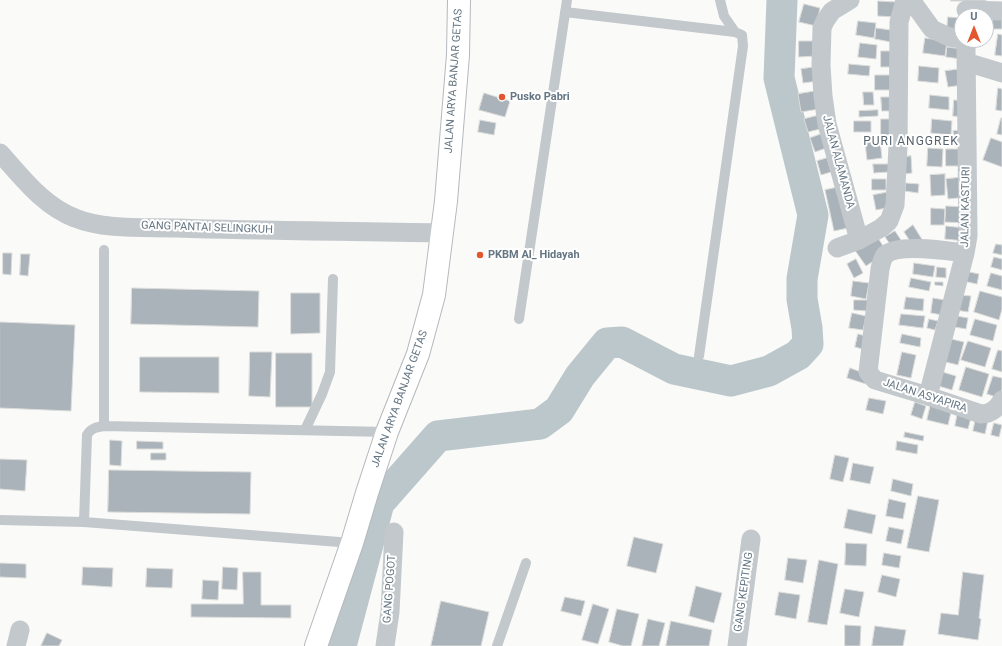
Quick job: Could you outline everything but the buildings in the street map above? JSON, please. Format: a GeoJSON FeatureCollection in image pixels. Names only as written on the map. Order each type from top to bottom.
{"type":"FeatureCollection","features":[{"type":"Feature","properties":{"kind":"highway","name":"JALAN ARYA BANJAR GETAS"},"geometry":{"type":"LineString","coordinates":[[316,646],[352,543],[388,432],[418,354],[434,295],[446,201],[458,55],[459,0]]}},
{"type":"Feature","properties":{"kind":"street","name":"JALAN ALAMANDA"},"geometry":{"type":"LineString","coordinates":[[850,0],[832,11],[825,20],[822,28],[821,65],[827,124],[859,240]]}},
{"type":"Feature","properties":{"kind":"street"},"geometry":{"type":"LineString","coordinates":[[837,248],[859,240],[885,225],[892,216],[896,206],[900,22],[905,0]]}},
{"type":"Feature","properties":{"kind":"street"},"geometry":{"type":"LineString","coordinates":[[911,0],[932,29],[954,38]]}},
{"type":"Feature","properties":{"kind":"street","name":"JALAN KASTURI"},"geometry":{"type":"LineString","coordinates":[[928,396],[965,253],[968,236],[966,48]]}},
{"type":"Feature","properties":{"kind":"street"},"geometry":{"type":"LineString","coordinates":[[966,62],[1002,72]]}},
{"type":"Feature","properties":{"kind":"street","name":"GANG PANTAI SELINGKUH"},"geometry":{"type":"LineString","coordinates":[[0,153],[41,197],[51,205],[74,218],[100,225],[210,229],[441,233]]}},
{"type":"Feature","properties":{"kind":"street","name":"JALAN ASYAPIRA"},"geometry":{"type":"LineString","coordinates":[[965,253],[900,249],[887,254],[883,258],[880,269],[868,372],[875,380],[980,414],[987,414],[997,406]]}},
{"type":"Feature","properties":{"kind":"street","name":"GANG POGOT"},"geometry":{"type":"LineString","coordinates":[[386,646],[390,612],[394,532]]}},
{"type":"Feature","properties":{"kind":"street","name":"GANG KEPITING"},"geometry":{"type":"LineString","coordinates":[[737,646],[751,539]]}},
{"type":"Feature","properties":{"kind":"lane"},"geometry":{"type":"LineString","coordinates":[[519,319],[567,0]]}},
{"type":"Feature","properties":{"kind":"lane"},"geometry":{"type":"LineString","coordinates":[[720,0],[724,16],[735,32]]}},
{"type":"Feature","properties":{"kind":"lane"},"geometry":{"type":"LineString","coordinates":[[565,12],[735,32],[742,35],[743,39],[699,356]]}},
{"type":"Feature","properties":{"kind":"lane"},"geometry":{"type":"LineString","coordinates":[[104,250],[104,426]]}},
{"type":"Feature","properties":{"kind":"lane"},"geometry":{"type":"LineString","coordinates":[[305,430],[322,394],[330,372],[333,279]]}},
{"type":"Feature","properties":{"kind":"lane"},"geometry":{"type":"LineString","coordinates":[[84,522],[87,435],[89,431],[94,428],[104,426],[388,432]]}},
{"type":"Feature","properties":{"kind":"lane"},"geometry":{"type":"LineString","coordinates":[[0,520],[84,522],[352,543]]}},
{"type":"Feature","properties":{"kind":"lane"},"geometry":{"type":"LineString","coordinates":[[497,646],[526,563]]}},
{"type":"Feature","properties":{"kind":"waterway"},"geometry":{"type":"LineString","coordinates":[[341,646],[379,503],[438,436],[540,424],[559,410],[580,376],[607,343],[622,342],[674,369],[731,381],[769,371],[798,355],[808,344],[802,299],[802,279],[813,215],[779,78],[782,0]]}},
{"type":"Feature","properties":{"kind":"place","name":"Pusko Pabri"},"geometry":{"type":"Point","coordinates":[502,97]}},
{"type":"Feature","properties":{"kind":"place","name":"PKBM Al_ Hidayah"},"geometry":{"type":"Point","coordinates":[480,255]}},
{"type":"Feature","properties":{"kind":"district","name":"PURI ANGGREK"},"geometry":{"type":"Point","coordinates":[911,142]}}]}
